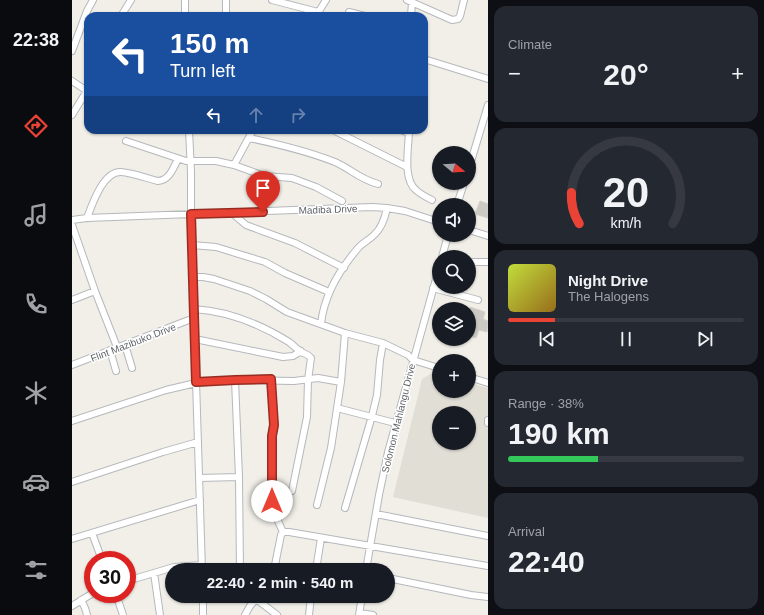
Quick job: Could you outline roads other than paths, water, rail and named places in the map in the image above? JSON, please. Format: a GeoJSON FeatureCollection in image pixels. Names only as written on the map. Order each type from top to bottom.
{"type":"FeatureCollection","features":[{"type":"Feature","properties":{"kind":"street"},"geometry":{"type":"LineString","coordinates":[[87,12],[94,0]]}},
{"type":"Feature","properties":{"kind":"street"},"geometry":{"type":"LineString","coordinates":[[124,12],[131,0]]}},
{"type":"Feature","properties":{"kind":"street"},"geometry":{"type":"LineString","coordinates":[[185,0],[186,12]]}},
{"type":"Feature","properties":{"kind":"street"},"geometry":{"type":"LineString","coordinates":[[226,0],[226,12]]}},
{"type":"Feature","properties":{"kind":"street"},"geometry":{"type":"LineString","coordinates":[[272,0],[311,12]]}},
{"type":"Feature","properties":{"kind":"street"},"geometry":{"type":"LineString","coordinates":[[318,12],[326,0]]}},
{"type":"Feature","properties":{"kind":"street"},"geometry":{"type":"LineString","coordinates":[[409,1],[448,19],[455,20],[460,16],[464,0]]}},
{"type":"Feature","properties":{"kind":"street"},"geometry":{"type":"LineString","coordinates":[[409,1],[410,12]]}},
{"type":"Feature","properties":{"kind":"street"},"geometry":{"type":"LineString","coordinates":[[72,51],[84,19]]}},
{"type":"Feature","properties":{"kind":"street"},"geometry":{"type":"LineString","coordinates":[[428,60],[488,79]]}},
{"type":"Feature","properties":{"kind":"street"},"geometry":{"type":"LineString","coordinates":[[72,81],[84,91]]}},
{"type":"Feature","properties":{"kind":"street"},"geometry":{"type":"LineString","coordinates":[[72,115],[84,97]]}},
{"type":"Feature","properties":{"kind":"street"},"geometry":{"type":"LineString","coordinates":[[476,146],[488,105]]}},
{"type":"Feature","properties":{"kind":"street"},"geometry":{"type":"LineString","coordinates":[[189,134],[202,563]]}},
{"type":"Feature","properties":{"kind":"street"},"geometry":{"type":"LineString","coordinates":[[234,165],[251,134]]}},
{"type":"Feature","properties":{"kind":"street"},"geometry":{"type":"LineString","coordinates":[[341,134],[407,167]]}},
{"type":"Feature","properties":{"kind":"street"},"geometry":{"type":"LineString","coordinates":[[409,134],[407,167],[410,180],[415,190],[432,200]]}},
{"type":"Feature","properties":{"kind":"street"},"geometry":{"type":"LineString","coordinates":[[249,138],[316,155],[340,164],[367,181],[378,184]]}},
{"type":"Feature","properties":{"kind":"street"},"geometry":{"type":"LineString","coordinates":[[126,140],[178,159],[190,161],[216,161],[234,165],[264,176],[292,178],[316,187],[342,201]]}},
{"type":"Feature","properties":{"kind":"street"},"geometry":{"type":"LineString","coordinates":[[87,218],[96,194],[112,174],[121,172],[162,181],[169,175],[178,159]]}},
{"type":"Feature","properties":{"kind":"street"},"geometry":{"type":"LineString","coordinates":[[321,324],[325,302],[329,292],[344,268],[362,244],[380,230],[388,208]]}},
{"type":"Feature","properties":{"kind":"street","name":"Madiba Drive"},"geometry":{"type":"LineString","coordinates":[[72,220],[87,218],[191,214],[388,208],[405,211],[432,220]]}},
{"type":"Feature","properties":{"kind":"street"},"geometry":{"type":"LineString","coordinates":[[232,213],[246,225],[295,243],[344,268]]}},
{"type":"Feature","properties":{"kind":"street"},"geometry":{"type":"LineString","coordinates":[[72,225],[117,348]]}},
{"type":"Feature","properties":{"kind":"street"},"geometry":{"type":"LineString","coordinates":[[476,232],[488,236]]}},
{"type":"Feature","properties":{"kind":"street"},"geometry":{"type":"LineString","coordinates":[[192,244],[216,247],[265,262],[294,277],[329,292]]}},
{"type":"Feature","properties":{"kind":"street"},"geometry":{"type":"LineString","coordinates":[[476,262],[488,262]]}},
{"type":"Feature","properties":{"kind":"street"},"geometry":{"type":"LineString","coordinates":[[193,277],[203,276],[238,287],[266,299],[287,312],[345,333],[383,343],[408,354],[413,360],[432,366]]}},
{"type":"Feature","properties":{"kind":"street"},"geometry":{"type":"LineString","coordinates":[[72,300],[95,291]]}},
{"type":"Feature","properties":{"kind":"street","name":"Solomon Mahlangu Drive"},"geometry":{"type":"LineString","coordinates":[[367,563],[385,464],[432,292]]}},
{"type":"Feature","properties":{"kind":"street"},"geometry":{"type":"LineString","coordinates":[[456,294],[478,300]]}},
{"type":"Feature","properties":{"kind":"street"},"geometry":{"type":"LineString","coordinates":[[194,309],[217,311],[251,322],[287,341],[300,352],[311,358],[308,380],[308,417],[292,491]]}},
{"type":"Feature","properties":{"kind":"street","name":"Flint Mazibuko Drive"},"geometry":{"type":"LineString","coordinates":[[72,365],[194,318]]}},
{"type":"Feature","properties":{"kind":"street"},"geometry":{"type":"LineString","coordinates":[[317,505],[331,448],[341,382],[345,333]]}},
{"type":"Feature","properties":{"kind":"street"},"geometry":{"type":"LineString","coordinates":[[195,339],[283,357],[293,356],[300,352]]}},
{"type":"Feature","properties":{"kind":"street"},"geometry":{"type":"LineString","coordinates":[[345,508],[377,395],[383,343]]}},
{"type":"Feature","properties":{"kind":"street"},"geometry":{"type":"LineString","coordinates":[[125,344],[132,368]]}},
{"type":"Feature","properties":{"kind":"street"},"geometry":{"type":"LineString","coordinates":[[110,350],[116,371]]}},
{"type":"Feature","properties":{"kind":"street"},"geometry":{"type":"LineString","coordinates":[[72,421],[166,390],[196,382],[271,379],[294,381],[318,378],[341,382]]}},
{"type":"Feature","properties":{"kind":"street"},"geometry":{"type":"LineString","coordinates":[[476,378],[487,380]]}},
{"type":"Feature","properties":{"kind":"street"},"geometry":{"type":"LineString","coordinates":[[271,379],[274,425],[272,436],[272,501],[273,510],[283,532],[279,541],[275,563]]}},
{"type":"Feature","properties":{"kind":"street"},"geometry":{"type":"LineString","coordinates":[[235,380],[239,477],[240,563]]}},
{"type":"Feature","properties":{"kind":"street"},"geometry":{"type":"LineString","coordinates":[[337,408],[396,423]]}},
{"type":"Feature","properties":{"kind":"street"},"geometry":{"type":"LineString","coordinates":[[72,482],[162,452],[198,442]]}},
{"type":"Feature","properties":{"kind":"street"},"geometry":{"type":"LineString","coordinates":[[199,478],[239,477]]}},
{"type":"Feature","properties":{"kind":"street"},"geometry":{"type":"LineString","coordinates":[[72,539],[200,500]]}},
{"type":"Feature","properties":{"kind":"street"},"geometry":{"type":"LineString","coordinates":[[376,514],[488,536]]}},
{"type":"Feature","properties":{"kind":"street"},"geometry":{"type":"LineString","coordinates":[[283,532],[488,566]]}},
{"type":"Feature","properties":{"kind":"street"},"geometry":{"type":"LineString","coordinates":[[92,533],[99,551]]}},
{"type":"Feature","properties":{"kind":"street"},"geometry":{"type":"LineString","coordinates":[[317,563],[322,538]]}},
{"type":"Feature","properties":{"kind":"street"},"geometry":{"type":"LineString","coordinates":[[136,578],[165,570]]}},
{"type":"Feature","properties":{"kind":"street"},"geometry":{"type":"LineString","coordinates":[[154,573],[160,615]]}},
{"type":"Feature","properties":{"kind":"street"},"geometry":{"type":"LineString","coordinates":[[395,579],[488,597]]}},
{"type":"Feature","properties":{"kind":"street"},"geometry":{"type":"LineString","coordinates":[[72,606],[84,598]]}},
{"type":"Feature","properties":{"kind":"street"},"geometry":{"type":"LineString","coordinates":[[81,600],[85,608],[86,615]]}},
{"type":"Feature","properties":{"kind":"street"},"geometry":{"type":"LineString","coordinates":[[119,603],[123,615]]}},
{"type":"Feature","properties":{"kind":"street"},"geometry":{"type":"LineString","coordinates":[[203,603],[203,615]]}},
{"type":"Feature","properties":{"kind":"street"},"geometry":{"type":"LineString","coordinates":[[244,615],[252,603]]}},
{"type":"Feature","properties":{"kind":"street"},"geometry":{"type":"LineString","coordinates":[[263,603],[277,615]]}},
{"type":"Feature","properties":{"kind":"street"},"geometry":{"type":"LineString","coordinates":[[309,615],[310,603]]}},
{"type":"Feature","properties":{"kind":"street"},"geometry":{"type":"LineString","coordinates":[[361,603],[359,614],[373,615]]}}]}
